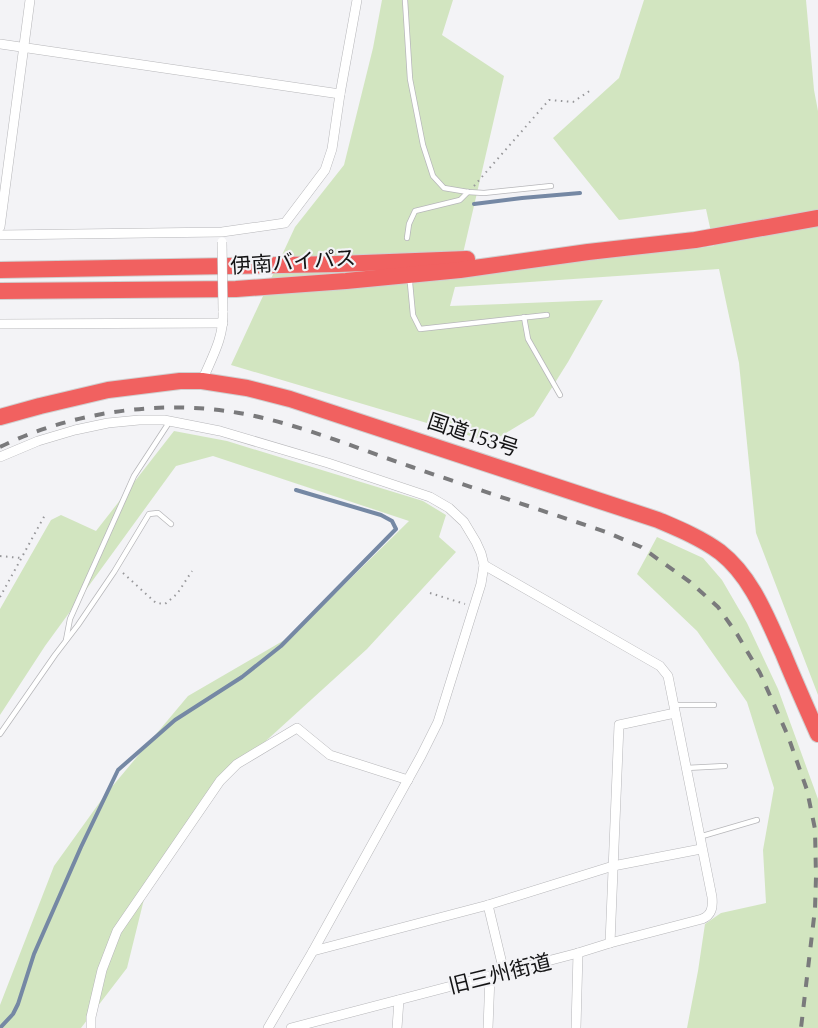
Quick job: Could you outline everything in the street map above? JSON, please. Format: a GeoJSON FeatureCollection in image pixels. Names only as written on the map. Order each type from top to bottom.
{"type":"FeatureCollection","features":[{"type":"Feature","properties":{"kind":"highway","name":"伊南バイパス"},"geometry":{"type":"LineString","coordinates":[[0,291],[236,289],[346,281],[460,270],[695,240],[818,218]]}},
{"type":"Feature","properties":{"kind":"highway","name":"伊南バイパス"},"geometry":{"type":"LineString","coordinates":[[0,270],[338,264],[460,260],[588,252]]}},
{"type":"Feature","properties":{"kind":"highway","name":"国道153号"},"geometry":{"type":"LineString","coordinates":[[0,417],[108,390],[151,384],[202,381],[247,388],[290,399],[658,520],[701,540],[721,553],[751,587],[818,734]]}},
{"type":"Feature","properties":{"kind":"street"},"geometry":{"type":"LineString","coordinates":[[0,227],[30,0]]}},
{"type":"Feature","properties":{"kind":"street"},"geometry":{"type":"LineString","coordinates":[[0,235],[222,232],[285,223],[325,170],[332,149],[357,0]]}},
{"type":"Feature","properties":{"kind":"street"},"geometry":{"type":"LineString","coordinates":[[0,44],[340,94]]}},
{"type":"Feature","properties":{"kind":"street"},"geometry":{"type":"LineString","coordinates":[[202,381],[221,337],[223,323],[222,232]]}},
{"type":"Feature","properties":{"kind":"street"},"geometry":{"type":"LineString","coordinates":[[0,324],[223,323]]}},
{"type":"Feature","properties":{"kind":"street"},"geometry":{"type":"LineString","coordinates":[[0,457],[38,441],[108,423],[139,420],[170,421],[220,431],[328,463],[430,497],[449,508],[464,522],[476,542],[484,564],[481,584],[438,722],[408,780],[268,1028]]}},
{"type":"Feature","properties":{"kind":"street"},"geometry":{"type":"LineString","coordinates":[[313,951],[488,905],[613,866],[701,849],[668,676],[660,666],[484,564]]}},
{"type":"Feature","properties":{"kind":"street"},"geometry":{"type":"LineString","coordinates":[[610,943],[619,725],[675,709]]}},
{"type":"Feature","properties":{"kind":"street"},"geometry":{"type":"LineString","coordinates":[[91,1028],[102,970],[117,931],[220,781],[237,764],[297,728],[330,755],[408,780]]}},
{"type":"Feature","properties":{"kind":"street","name":"旧三州街道"},"geometry":{"type":"LineString","coordinates":[[291,1028],[303,1027],[707,917],[713,905],[701,849]]}},
{"type":"Feature","properties":{"kind":"street"},"geometry":{"type":"LineString","coordinates":[[488,905],[504,972]]}},
{"type":"Feature","properties":{"kind":"street"},"geometry":{"type":"LineString","coordinates":[[576,1028],[578,953]]}},
{"type":"Feature","properties":{"kind":"street"},"geometry":{"type":"LineString","coordinates":[[488,1028],[490,976]]}},
{"type":"Feature","properties":{"kind":"street"},"geometry":{"type":"LineString","coordinates":[[397,1028],[399,999]]}},
{"type":"Feature","properties":{"kind":"lane"},"geometry":{"type":"LineString","coordinates":[[405,0],[410,79],[423,145],[433,176],[444,188],[468,192],[484,193],[551,186]]}},
{"type":"Feature","properties":{"kind":"lane"},"geometry":{"type":"LineString","coordinates":[[407,238],[409,224],[415,211],[460,200],[468,192]]}},
{"type":"Feature","properties":{"kind":"lane"},"geometry":{"type":"LineString","coordinates":[[410,283],[413,315],[420,329],[547,315]]}},
{"type":"Feature","properties":{"kind":"lane"},"geometry":{"type":"LineString","coordinates":[[524,317],[528,339],[560,395]]}},
{"type":"Feature","properties":{"kind":"lane"},"geometry":{"type":"LineString","coordinates":[[66,641],[70,618],[134,476],[170,421]]}},
{"type":"Feature","properties":{"kind":"lane"},"geometry":{"type":"LineString","coordinates":[[0,734],[78,625],[149,514],[158,513],[171,524]]}},
{"type":"Feature","properties":{"kind":"lane"},"geometry":{"type":"LineString","coordinates":[[675,709],[714,705]]}},
{"type":"Feature","properties":{"kind":"lane"},"geometry":{"type":"LineString","coordinates":[[686,768],[725,766]]}},
{"type":"Feature","properties":{"kind":"lane"},"geometry":{"type":"LineString","coordinates":[[699,837],[757,820]]}},
{"type":"Feature","properties":{"kind":"path"},"geometry":{"type":"LineString","coordinates":[[468,192],[549,100],[573,102],[591,90]]}},
{"type":"Feature","properties":{"kind":"path"},"geometry":{"type":"LineString","coordinates":[[0,597],[45,515]]}},
{"type":"Feature","properties":{"kind":"path"},"geometry":{"type":"LineString","coordinates":[[0,556],[22,558]]}},
{"type":"Feature","properties":{"kind":"path"},"geometry":{"type":"LineString","coordinates":[[117,567],[156,603],[165,604],[177,594],[192,571]]}},
{"type":"Feature","properties":{"kind":"path"},"geometry":{"type":"LineString","coordinates":[[430,593],[474,606]]}},
{"type":"Feature","properties":{"kind":"green space"},"geometry":{"type":"Polygon","coordinates":[[[382,0],[453,0],[442,35],[504,76],[458,275],[714,246],[706,209],[619,220],[553,138],[619,78],[644,0],[806,0],[818,111],[818,695],[756,533],[739,363],[719,269],[455,287],[450,306],[603,300],[534,416],[491,442],[231,365],[295,227],[344,165],[373,48],[382,0]]]}},
{"type":"Feature","properties":{"kind":"green space"},"geometry":{"type":"Polygon","coordinates":[[[174,431],[227,441],[423,501],[446,515],[439,537],[456,552],[367,649],[202,799],[147,887],[127,968],[81,1028],[0,1028],[0,1005],[54,866],[105,795],[188,696],[293,635],[409,521],[213,456],[176,466],[45,646],[0,715],[0,609],[51,520],[61,515],[96,531],[174,431]]]}},
{"type":"Feature","properties":{"kind":"green space"},"geometry":{"type":"Polygon","coordinates":[[[657,537],[703,558],[722,580],[747,623],[778,689],[818,799],[818,1028],[687,1028],[705,924],[721,913],[766,903],[763,850],[774,788],[747,702],[697,631],[637,574],[657,537]]]}},
{"type":"Feature","properties":{"kind":"waterway"},"geometry":{"type":"LineString","coordinates":[[474,204],[580,193]]}},
{"type":"Feature","properties":{"kind":"waterway"},"geometry":{"type":"LineString","coordinates":[[0,1028],[13,1014],[18,1004],[34,954],[118,770],[175,720],[242,677],[281,646],[396,529],[392,521],[381,515],[296,490]]}},
{"type":"Feature","properties":{"kind":"railway"},"geometry":{"type":"LineString","coordinates":[[0,447],[27,435],[86,417],[148,408],[209,409],[261,417],[304,429],[606,532],[641,547],[690,582],[718,607],[760,673],[788,736],[807,790],[815,829],[816,877],[815,909],[801,1028]]}}]}
